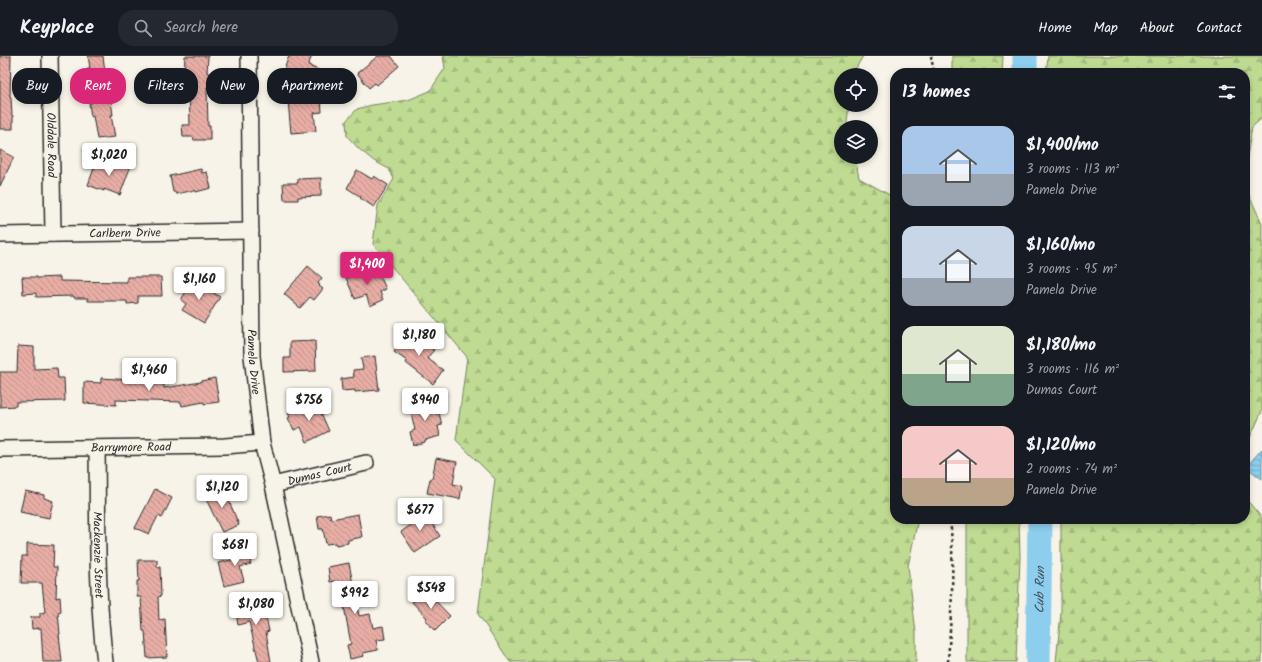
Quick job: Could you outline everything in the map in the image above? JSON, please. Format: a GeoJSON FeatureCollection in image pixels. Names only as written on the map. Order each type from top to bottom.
{"type":"FeatureCollection","features":[{"type":"Feature","properties":{"kind":"street","name":"Olddale Road"},"geometry":{"type":"LineString","coordinates":[[50,56],[53,234]]}},
{"type":"Feature","properties":{"kind":"street","name":"Pamela Drive"},"geometry":{"type":"LineString","coordinates":[[249,56],[252,356],[262,443],[311,662]]}},
{"type":"Feature","properties":{"kind":"street","name":"Carlbern Drive"},"geometry":{"type":"LineString","coordinates":[[0,235],[251,231]]}},
{"type":"Feature","properties":{"kind":"street","name":"Barrymore Road"},"geometry":{"type":"LineString","coordinates":[[0,449],[225,446],[262,443]]}},
{"type":"Feature","properties":{"kind":"street","name":"Mackenzie Street"},"geometry":{"type":"LineString","coordinates":[[97,448],[99,601],[105,662]]}},
{"type":"Feature","properties":{"kind":"street","name":"Dumas Court"},"geometry":{"type":"LineString","coordinates":[[272,485],[366,463]]}},
{"type":"Feature","properties":{"kind":"path"},"geometry":{"type":"LineString","coordinates":[[931,56],[933,68]]}},
{"type":"Feature","properties":{"kind":"path"},"geometry":{"type":"LineString","coordinates":[[948,662],[952,610],[952,536],[951,524]]}},
{"type":"Feature","properties":{"kind":"green space"},"geometry":{"type":"Polygon","coordinates":[[[443,56],[863,56],[856,68],[834,68],[834,112],[848,112],[847,120],[834,120],[834,164],[856,164],[859,178],[890,195],[890,524],[917,524],[908,566],[916,633],[916,662],[510,662],[478,614],[495,479],[456,440],[467,357],[373,244],[378,205],[394,179],[389,169],[374,161],[359,149],[347,136],[346,121],[357,109],[372,105],[408,100],[430,91],[445,68],[443,56]]]}},
{"type":"Feature","properties":{"kind":"green space"},"geometry":{"type":"Polygon","coordinates":[[[952,56],[1003,56],[1002,68],[952,68],[952,56]]]}},
{"type":"Feature","properties":{"kind":"green space"},"geometry":{"type":"Polygon","coordinates":[[[1048,56],[1262,56],[1262,118],[1252,127],[1250,139],[1250,68],[1047,68],[1048,56]]]}},
{"type":"Feature","properties":{"kind":"green space"},"geometry":{"type":"Polygon","coordinates":[[[1250,198],[1262,223],[1262,411],[1250,438],[1250,198]]]}},
{"type":"Feature","properties":{"kind":"green space"},"geometry":{"type":"Polygon","coordinates":[[[1250,504],[1262,518],[1262,662],[1056,662],[1061,613],[1061,524],[1250,524],[1250,504]]]}},
{"type":"Feature","properties":{"kind":"green space"},"geometry":{"type":"Polygon","coordinates":[[[967,524],[1019,524],[1020,557],[1016,662],[967,662],[967,524]]]}},
{"type":"Feature","properties":{"kind":"water"},"geometry":{"type":"Polygon","coordinates":[[[1262,449],[1262,479],[1250,470],[1250,462],[1262,449]]]}},
{"type":"Feature","properties":{"kind":"building"},"geometry":{"type":"Polygon","coordinates":[[[0,56],[11,56],[10,97],[13,116],[13,129],[0,129],[0,56]]]}},
{"type":"Feature","properties":{"kind":"building"},"geometry":{"type":"Polygon","coordinates":[[[88,56],[103,56],[104,68],[90,68],[88,56]]]}},
{"type":"Feature","properties":{"kind":"building"},"geometry":{"type":"Polygon","coordinates":[[[185,56],[208,56],[207,68],[206,68],[206,104],[207,104],[208,126],[210,126],[210,140],[194,140],[193,137],[183,137],[182,125],[190,125],[189,104],[198,104],[198,68],[184,68],[185,56]]]}},
{"type":"Feature","properties":{"kind":"building"},"geometry":{"type":"Polygon","coordinates":[[[289,56],[312,56],[308,65],[314,68],[285,68],[289,56]]]}},
{"type":"Feature","properties":{"kind":"building"},"geometry":{"type":"Polygon","coordinates":[[[378,56],[391,56],[399,66],[377,85],[375,83],[369,88],[357,73],[378,56]]]}},
{"type":"Feature","properties":{"kind":"building"},"geometry":{"type":"Polygon","coordinates":[[[89,104],[111,104],[113,115],[111,115],[115,137],[97,139],[93,116],[91,117],[89,104]]]}},
{"type":"Feature","properties":{"kind":"building"},"geometry":{"type":"Polygon","coordinates":[[[288,104],[321,104],[322,112],[314,113],[316,131],[291,133],[288,104]]]}},
{"type":"Feature","properties":{"kind":"building"},"geometry":{"type":"Polygon","coordinates":[[[0,150],[14,157],[0,186],[0,150]]]}},
{"type":"Feature","properties":{"kind":"building"},"geometry":{"type":"Polygon","coordinates":[[[97,160],[112,166],[113,161],[130,168],[120,195],[88,185],[97,160]]]}},
{"type":"Feature","properties":{"kind":"building"},"geometry":{"type":"Polygon","coordinates":[[[201,169],[202,173],[207,172],[211,188],[196,192],[195,190],[176,194],[173,192],[170,176],[201,169]]]}},
{"type":"Feature","properties":{"kind":"building"},"geometry":{"type":"Polygon","coordinates":[[[357,170],[372,179],[374,176],[388,185],[374,207],[347,188],[357,170]]]}},
{"type":"Feature","properties":{"kind":"building"},"geometry":{"type":"Polygon","coordinates":[[[321,178],[321,196],[298,197],[298,200],[284,200],[283,183],[298,183],[298,179],[321,178]]]}},
{"type":"Feature","properties":{"kind":"building"},"geometry":{"type":"Polygon","coordinates":[[[308,266],[322,278],[318,283],[323,289],[314,300],[310,297],[300,308],[284,294],[308,266]]]}},
{"type":"Feature","properties":{"kind":"building"},"geometry":{"type":"Polygon","coordinates":[[[376,267],[386,289],[380,292],[383,300],[370,306],[366,295],[355,299],[346,278],[376,267]]]}},
{"type":"Feature","properties":{"kind":"building"},"geometry":{"type":"Polygon","coordinates":[[[22,277],[60,277],[60,281],[127,282],[127,277],[161,277],[162,296],[138,296],[138,303],[127,304],[127,301],[88,301],[88,298],[74,298],[74,296],[36,297],[36,293],[23,294],[22,277]]]}},
{"type":"Feature","properties":{"kind":"building"},"geometry":{"type":"Polygon","coordinates":[[[193,280],[220,297],[204,323],[182,310],[186,304],[181,300],[193,280]]]}},
{"type":"Feature","properties":{"kind":"building"},"geometry":{"type":"Polygon","coordinates":[[[409,332],[434,350],[427,358],[443,370],[433,384],[406,363],[407,361],[394,352],[409,332]]]}},
{"type":"Feature","properties":{"kind":"building"},"geometry":{"type":"Polygon","coordinates":[[[315,341],[316,371],[284,372],[284,358],[290,358],[290,342],[315,341]]]}},
{"type":"Feature","properties":{"kind":"building"},"geometry":{"type":"Polygon","coordinates":[[[18,346],[34,347],[34,369],[57,368],[58,378],[64,378],[65,401],[16,402],[16,406],[0,407],[0,372],[17,372],[18,346]]]}},
{"type":"Feature","properties":{"kind":"building"},"geometry":{"type":"Polygon","coordinates":[[[375,356],[379,390],[355,392],[355,390],[342,391],[341,379],[354,377],[353,370],[363,369],[361,358],[375,356]]]}},
{"type":"Feature","properties":{"kind":"building"},"geometry":{"type":"Polygon","coordinates":[[[164,377],[164,388],[201,382],[215,378],[219,402],[204,404],[204,402],[182,406],[181,402],[116,400],[116,405],[84,403],[84,382],[101,383],[101,378],[132,380],[132,378],[164,377]]]}},
{"type":"Feature","properties":{"kind":"building"},"geometry":{"type":"Polygon","coordinates":[[[432,399],[436,414],[439,413],[442,425],[438,426],[440,436],[413,445],[410,432],[415,430],[409,405],[432,399]]]}},
{"type":"Feature","properties":{"kind":"building"},"geometry":{"type":"Polygon","coordinates":[[[317,404],[329,431],[307,442],[301,427],[294,430],[288,418],[290,417],[288,413],[299,408],[301,411],[317,404]]]}},
{"type":"Feature","properties":{"kind":"building"},"geometry":{"type":"Polygon","coordinates":[[[436,458],[457,462],[453,484],[462,486],[460,499],[427,493],[430,479],[432,479],[436,458]]]}},
{"type":"Feature","properties":{"kind":"building"},"geometry":{"type":"Polygon","coordinates":[[[224,485],[239,525],[222,532],[206,499],[212,496],[210,491],[224,485]]]}},
{"type":"Feature","properties":{"kind":"building"},"geometry":{"type":"Polygon","coordinates":[[[155,489],[172,498],[162,518],[158,516],[149,534],[135,528],[155,489]]]}},
{"type":"Feature","properties":{"kind":"building"},"geometry":{"type":"Polygon","coordinates":[[[25,491],[44,495],[44,498],[53,501],[49,518],[20,512],[25,491]]]}},
{"type":"Feature","properties":{"kind":"building"},"geometry":{"type":"Polygon","coordinates":[[[423,510],[440,536],[415,553],[401,532],[415,522],[411,517],[423,510]]]}},
{"type":"Feature","properties":{"kind":"building"},"geometry":{"type":"Polygon","coordinates":[[[330,514],[331,519],[358,514],[362,537],[348,540],[348,543],[336,545],[335,543],[326,544],[323,529],[319,529],[317,516],[330,514]]]}},
{"type":"Feature","properties":{"kind":"building"},"geometry":{"type":"Polygon","coordinates":[[[27,544],[54,545],[53,567],[57,567],[56,598],[60,597],[61,611],[58,612],[62,662],[43,662],[41,628],[32,629],[31,617],[40,617],[40,613],[45,612],[42,583],[21,583],[22,556],[27,556],[27,544]]]}},
{"type":"Feature","properties":{"kind":"building"},"geometry":{"type":"Polygon","coordinates":[[[247,547],[251,564],[240,567],[244,581],[224,586],[218,563],[235,559],[233,550],[247,547]]]}},
{"type":"Feature","properties":{"kind":"building"},"geometry":{"type":"Polygon","coordinates":[[[138,560],[157,560],[157,567],[160,567],[161,596],[158,597],[159,620],[165,619],[167,657],[147,658],[145,631],[143,631],[141,597],[137,597],[137,581],[139,581],[138,560]]]}},
{"type":"Feature","properties":{"kind":"building"},"geometry":{"type":"Polygon","coordinates":[[[349,563],[359,616],[370,614],[373,628],[383,626],[385,639],[376,640],[378,650],[363,653],[364,656],[350,659],[347,645],[351,644],[343,601],[339,602],[335,581],[330,582],[328,567],[349,563]]]}},
{"type":"Feature","properties":{"kind":"building"},"geometry":{"type":"Polygon","coordinates":[[[425,590],[450,616],[435,631],[425,620],[427,618],[412,602],[425,590]]]}},
{"type":"Feature","properties":{"kind":"building"},"geometry":{"type":"Polygon","coordinates":[[[262,598],[269,631],[266,632],[271,662],[259,662],[249,622],[238,625],[236,612],[243,610],[241,602],[262,598]]]}},
{"type":"Feature","properties":{"kind":"waterway","name":"Cub Run"},"geometry":{"type":"LineString","coordinates":[[1025,56],[1025,68]]}},
{"type":"Feature","properties":{"kind":"waterway","name":"Cub Run"},"geometry":{"type":"LineString","coordinates":[[1038,662],[1040,524]]}}]}
